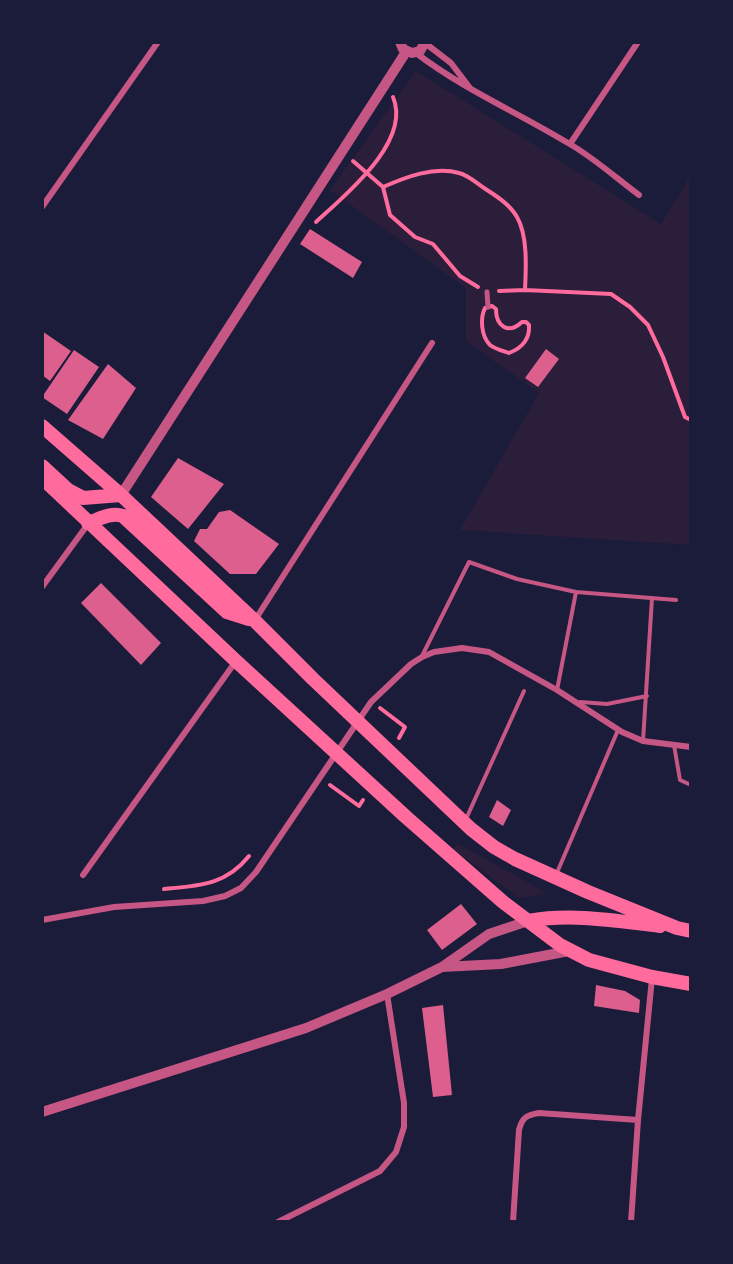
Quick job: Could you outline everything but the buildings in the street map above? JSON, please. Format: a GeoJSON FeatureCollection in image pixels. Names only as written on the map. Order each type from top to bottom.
{"type":"FeatureCollection","features":[{"type":"Feature","properties":{"kind":"main road"},"geometry":{"type":"LineString","coordinates":[[42,426],[121,495],[464,823],[494,847],[555,878],[684,929]]}},
{"type":"Feature","properties":{"kind":"main road"},"geometry":{"type":"LineString","coordinates":[[42,465],[68,490],[82,498],[121,495]]}},
{"type":"Feature","properties":{"kind":"main road"},"geometry":{"type":"LineString","coordinates":[[42,478],[236,661],[483,886],[569,951],[589,960],[652,977],[691,984]]}},
{"type":"Feature","properties":{"kind":"main road"},"geometry":{"type":"LineString","coordinates":[[88,523],[108,515],[123,516],[227,612],[254,620]]}},
{"type":"Feature","properties":{"kind":"main road"},"geometry":{"type":"LineString","coordinates":[[528,921],[546,917],[583,917],[684,929]]}},
{"type":"Feature","properties":{"kind":"street"},"geometry":{"type":"LineString","coordinates":[[42,207],[158,42]]}},
{"type":"Feature","properties":{"kind":"street"},"geometry":{"type":"LineString","coordinates":[[407,49],[420,51],[425,42],[451,63],[472,91]]}},
{"type":"Feature","properties":{"kind":"street"},"geometry":{"type":"LineString","coordinates":[[570,144],[638,42]]}},
{"type":"Feature","properties":{"kind":"street"},"geometry":{"type":"LineString","coordinates":[[407,49],[472,91],[570,144],[639,195]]}},
{"type":"Feature","properties":{"kind":"street"},"geometry":{"type":"LineString","coordinates":[[121,495],[407,49]]}},
{"type":"Feature","properties":{"kind":"street"},"geometry":{"type":"LineString","coordinates":[[487,292],[489,307]]}},
{"type":"Feature","properties":{"kind":"street"},"geometry":{"type":"LineString","coordinates":[[254,620],[432,343]]}},
{"type":"Feature","properties":{"kind":"street"},"geometry":{"type":"LineString","coordinates":[[42,587],[88,523]]}},
{"type":"Feature","properties":{"kind":"street"},"geometry":{"type":"LineString","coordinates":[[42,920],[114,907],[203,902],[225,896],[241,888],[256,872],[371,702],[411,664],[422,657],[449,648],[475,649],[501,658],[557,690],[619,730],[643,741],[691,747]]}},
{"type":"Feature","properties":{"kind":"street"},"geometry":{"type":"LineString","coordinates":[[83,875],[236,661]]}},
{"type":"Feature","properties":{"kind":"street"},"geometry":{"type":"LineString","coordinates":[[42,1112],[306,1028],[387,994],[442,967],[489,934],[528,921]]}},
{"type":"Feature","properties":{"kind":"street"},"geometry":{"type":"LineString","coordinates":[[442,967],[501,964],[569,951]]}},
{"type":"Feature","properties":{"kind":"street"},"geometry":{"type":"LineString","coordinates":[[631,1222],[652,977]]}},
{"type":"Feature","properties":{"kind":"street"},"geometry":{"type":"LineString","coordinates":[[278,1222],[380,1171],[396,1152],[404,1127],[404,1104],[387,994]]}},
{"type":"Feature","properties":{"kind":"street"},"geometry":{"type":"LineString","coordinates":[[513,1222],[519,1130],[522,1120],[528,1114],[638,1120]]}},
{"type":"Feature","properties":{"kind":"lane"},"geometry":{"type":"LineString","coordinates":[[422,657],[469,562],[517,579],[576,592],[676,600]]}},
{"type":"Feature","properties":{"kind":"lane"},"geometry":{"type":"LineString","coordinates":[[557,690],[576,592]]}},
{"type":"Feature","properties":{"kind":"lane"},"geometry":{"type":"LineString","coordinates":[[643,741],[652,598]]}},
{"type":"Feature","properties":{"kind":"lane"},"geometry":{"type":"LineString","coordinates":[[464,823],[524,691]]}},
{"type":"Feature","properties":{"kind":"lane"},"geometry":{"type":"LineString","coordinates":[[572,700],[587,704],[607,704],[647,696]]}},
{"type":"Feature","properties":{"kind":"lane"},"geometry":{"type":"LineString","coordinates":[[555,878],[619,730]]}},
{"type":"Feature","properties":{"kind":"lane"},"geometry":{"type":"LineString","coordinates":[[674,746],[680,780],[691,785]]}},
{"type":"Feature","properties":{"kind":"path"},"geometry":{"type":"LineString","coordinates":[[314,224],[369,173],[381,155],[391,134],[395,118],[394,102],[387,83]]}},
{"type":"Feature","properties":{"kind":"path"},"geometry":{"type":"LineString","coordinates":[[353,160],[383,187],[390,215],[415,237],[433,244],[460,276],[487,292],[525,290],[611,294],[630,307],[648,325],[663,357],[685,417],[691,420]]}},
{"type":"Feature","properties":{"kind":"path"},"geometry":{"type":"LineString","coordinates":[[383,187],[406,177],[437,171],[460,173],[501,199],[517,218],[524,242],[525,290]]}},
{"type":"Feature","properties":{"kind":"path"},"geometry":{"type":"LineString","coordinates":[[489,307],[496,309],[498,321],[506,329],[517,327],[522,322],[529,325],[526,341],[518,349],[509,353],[490,345],[482,326],[482,314],[489,307]]}},
{"type":"Feature","properties":{"kind":"path"},"geometry":{"type":"LineString","coordinates":[[371,702],[405,727],[391,753]]}},
{"type":"Feature","properties":{"kind":"path"},"geometry":{"type":"LineString","coordinates":[[320,777],[359,806],[373,787]]}},
{"type":"Feature","properties":{"kind":"path"},"geometry":{"type":"LineString","coordinates":[[154,889],[207,884],[216,881],[235,871],[251,853]]}},
{"type":"Feature","properties":{"kind":"shaded area"},"geometry":{"type":"Polygon","coordinates":[[[416,71],[661,224],[691,175],[691,545],[460,530],[539,393],[466,341],[466,288],[330,190],[416,71]]]}},
{"type":"Feature","properties":{"kind":"shaded area"},"geometry":{"type":"Polygon","coordinates":[[[458,843],[548,894],[519,898],[453,849],[458,843]]]}}]}
